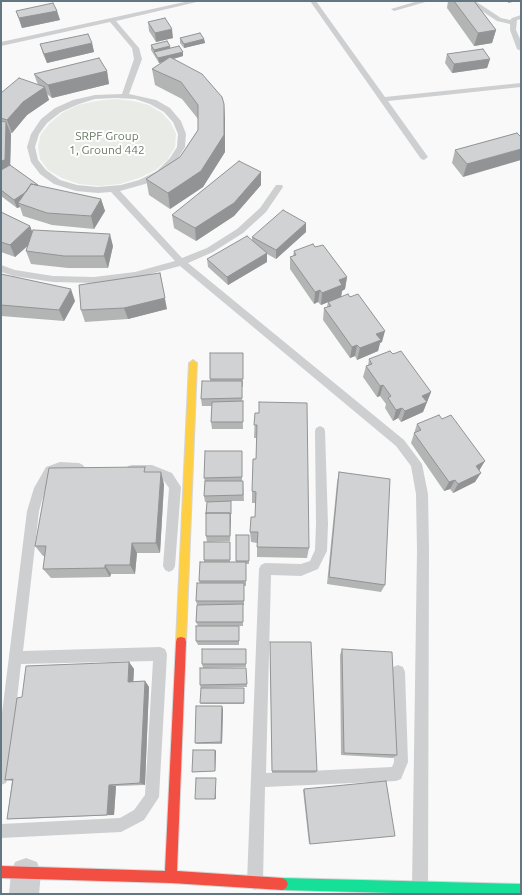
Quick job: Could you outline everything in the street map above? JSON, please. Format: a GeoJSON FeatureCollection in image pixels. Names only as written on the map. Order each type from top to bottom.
{"type":"FeatureCollection","features":[{"type":"Feature","properties":{"kind":"street"},"geometry":{"type":"LineString","coordinates":[[171,877],[194,363]]}},
{"type":"Feature","properties":{"kind":"street"},"geometry":{"type":"LineString","coordinates":[[17,880],[171,877],[255,883],[420,891],[521,890]]}},
{"type":"Feature","properties":{"kind":"lane"},"geometry":{"type":"LineString","coordinates":[[1,44],[112,21],[153,8],[198,1]]}},
{"type":"Feature","properties":{"kind":"lane"},"geometry":{"type":"LineString","coordinates":[[313,1],[424,157]]}},
{"type":"Feature","properties":{"kind":"lane"},"geometry":{"type":"LineString","coordinates":[[394,9],[426,1]]}},
{"type":"Feature","properties":{"kind":"lane"},"geometry":{"type":"LineString","coordinates":[[470,1],[499,20],[514,23]]}},
{"type":"Feature","properties":{"kind":"lane"},"geometry":{"type":"LineString","coordinates":[[521,17],[514,19],[513,30],[521,49]]}},
{"type":"Feature","properties":{"kind":"lane"},"geometry":{"type":"LineString","coordinates":[[112,21],[134,48],[138,59],[125,96]]}},
{"type":"Feature","properties":{"kind":"lane"},"geometry":{"type":"LineString","coordinates":[[383,99],[521,85]]}},
{"type":"Feature","properties":{"kind":"lane"},"geometry":{"type":"LineString","coordinates":[[95,97],[135,97],[153,102],[167,110],[177,121],[182,134],[181,147],[173,160],[160,172],[142,182],[114,189],[98,190],[76,188],[57,182],[43,172],[34,160],[31,147],[35,134],[44,121],[58,110],[76,102],[95,97]]}},
{"type":"Feature","properties":{"kind":"lane"},"geometry":{"type":"LineString","coordinates":[[1,268],[14,273],[53,279],[94,280],[135,275],[182,262],[210,250],[240,231],[263,210],[279,187]]}},
{"type":"Feature","properties":{"kind":"lane"},"geometry":{"type":"LineString","coordinates":[[114,189],[182,262],[400,443],[416,464],[422,494],[423,550],[420,891]]}},
{"type":"Feature","properties":{"kind":"lane"},"geometry":{"type":"LineString","coordinates":[[255,883],[264,569],[301,570],[314,565],[321,551],[322,524],[320,431]]}},
{"type":"Feature","properties":{"kind":"lane"},"geometry":{"type":"LineString","coordinates":[[1,778],[33,511],[40,488],[50,471],[60,467],[90,468]]}},
{"type":"Feature","properties":{"kind":"lane"},"geometry":{"type":"LineString","coordinates":[[121,469],[152,470],[168,478],[175,487],[170,566]]}},
{"type":"Feature","properties":{"kind":"lane"},"geometry":{"type":"LineString","coordinates":[[1,831],[121,825],[139,815],[152,797],[160,654],[16,658]]}},
{"type":"Feature","properties":{"kind":"lane"},"geometry":{"type":"LineString","coordinates":[[258,780],[396,774],[401,762],[398,672]]}},
{"type":"Feature","properties":{"kind":"green space","name":"SRPF Group 1, Ground 442"},"geometry":{"type":"Polygon","coordinates":[[[115,99],[149,105],[162,113],[171,123],[176,134],[175,147],[168,159],[156,170],[139,178],[120,184],[99,186],[79,184],[62,178],[48,170],[40,159],[38,146],[41,134],[50,123],[62,113],[78,105],[115,99]]]}},
{"type":"Feature","properties":{"kind":"building"},"geometry":{"type":"Polygon","coordinates":[[[454,1],[474,1],[496,30],[478,33],[454,1]]]}},
{"type":"Feature","properties":{"kind":"building"},"geometry":{"type":"Polygon","coordinates":[[[53,3],[57,11],[19,18],[16,11],[53,3]]]}},
{"type":"Feature","properties":{"kind":"building"},"geometry":{"type":"Polygon","coordinates":[[[165,18],[172,29],[155,33],[148,22],[165,18]]]}},
{"type":"Feature","properties":{"kind":"building"},"geometry":{"type":"Polygon","coordinates":[[[200,33],[204,39],[184,44],[180,38],[200,33]]]}},
{"type":"Feature","properties":{"kind":"building"},"geometry":{"type":"Polygon","coordinates":[[[88,34],[92,43],[44,54],[40,44],[88,34]]]}},
{"type":"Feature","properties":{"kind":"building"},"geometry":{"type":"Polygon","coordinates":[[[167,41],[170,46],[154,50],[151,45],[167,41]]]}},
{"type":"Feature","properties":{"kind":"building"},"geometry":{"type":"Polygon","coordinates":[[[179,46],[183,52],[158,58],[154,52],[179,46]]]}},
{"type":"Feature","properties":{"kind":"building"},"geometry":{"type":"Polygon","coordinates":[[[483,49],[490,59],[454,64],[447,54],[483,49]]]}},
{"type":"Feature","properties":{"kind":"building"},"geometry":{"type":"Polygon","coordinates":[[[170,57],[202,74],[222,97],[224,104],[224,135],[201,171],[168,193],[146,179],[180,157],[198,130],[198,105],[181,82],[152,69],[170,57]]]}},
{"type":"Feature","properties":{"kind":"building"},"geometry":{"type":"Polygon","coordinates":[[[99,58],[107,71],[48,85],[34,74],[99,58]]]}},
{"type":"Feature","properties":{"kind":"building"},"geometry":{"type":"Polygon","coordinates":[[[19,78],[45,87],[23,102],[7,120],[1,118],[1,93],[19,78]]]}},
{"type":"Feature","properties":{"kind":"building"},"geometry":{"type":"Polygon","coordinates":[[[1,121],[6,122],[5,160],[1,161],[1,121]]]}},
{"type":"Feature","properties":{"kind":"building"},"geometry":{"type":"Polygon","coordinates":[[[517,133],[521,137],[521,149],[467,164],[455,150],[517,133]]]}},
{"type":"Feature","properties":{"kind":"building"},"geometry":{"type":"Polygon","coordinates":[[[239,161],[261,172],[234,203],[195,228],[172,215],[239,161]]]}},
{"type":"Feature","properties":{"kind":"building"},"geometry":{"type":"Polygon","coordinates":[[[10,165],[38,185],[31,184],[26,192],[14,200],[1,190],[1,170],[10,165]]]}},
{"type":"Feature","properties":{"kind":"building"},"geometry":{"type":"Polygon","coordinates":[[[31,184],[101,199],[91,216],[47,213],[18,203],[31,184]]]}},
{"type":"Feature","properties":{"kind":"building"},"geometry":{"type":"Polygon","coordinates":[[[283,210],[306,223],[276,250],[252,237],[283,210]]]}},
{"type":"Feature","properties":{"kind":"building"},"geometry":{"type":"Polygon","coordinates":[[[1,212],[30,226],[10,245],[1,242],[1,212]]]}},
{"type":"Feature","properties":{"kind":"building"},"geometry":{"type":"Polygon","coordinates":[[[33,230],[110,234],[104,256],[64,256],[26,251],[33,230]]]}},
{"type":"Feature","properties":{"kind":"building"},"geometry":{"type":"Polygon","coordinates":[[[247,236],[267,253],[227,277],[207,259],[247,236]]]}},
{"type":"Feature","properties":{"kind":"building"},"geometry":{"type":"Polygon","coordinates":[[[313,244],[315,247],[323,245],[347,277],[339,280],[342,285],[322,293],[320,290],[315,292],[290,257],[296,255],[294,251],[313,244]]]}},
{"type":"Feature","properties":{"kind":"building"},"geometry":{"type":"Polygon","coordinates":[[[160,273],[165,298],[124,308],[81,310],[79,285],[160,273]]]}},
{"type":"Feature","properties":{"kind":"building"},"geometry":{"type":"Polygon","coordinates":[[[1,274],[71,289],[59,310],[1,305],[1,274]]]}},
{"type":"Feature","properties":{"kind":"building"},"geometry":{"type":"Polygon","coordinates":[[[348,294],[350,297],[358,294],[385,331],[376,334],[381,340],[360,348],[357,345],[352,347],[324,308],[331,306],[328,302],[348,294]]]}},
{"type":"Feature","properties":{"kind":"building"},"geometry":{"type":"Polygon","coordinates":[[[390,351],[393,354],[401,351],[431,392],[422,396],[427,402],[405,411],[402,408],[396,410],[388,398],[391,396],[383,385],[380,386],[366,366],[372,364],[369,359],[390,351]]]}},
{"type":"Feature","properties":{"kind":"building"},"geometry":{"type":"Polygon","coordinates":[[[210,353],[243,353],[243,379],[210,379],[210,353]]]}},
{"type":"Feature","properties":{"kind":"building"},"geometry":{"type":"Polygon","coordinates":[[[202,381],[242,381],[242,398],[201,399],[202,381]]]}},
{"type":"Feature","properties":{"kind":"building"},"geometry":{"type":"Polygon","coordinates":[[[243,401],[243,422],[211,422],[212,402],[243,401]]]}},
{"type":"Feature","properties":{"kind":"building"},"geometry":{"type":"Polygon","coordinates":[[[259,402],[307,403],[309,548],[257,547],[258,532],[250,532],[251,517],[255,517],[256,492],[252,491],[253,459],[256,459],[257,425],[254,425],[255,413],[259,413],[259,402]]]}},
{"type":"Feature","properties":{"kind":"building"},"geometry":{"type":"Polygon","coordinates":[[[439,415],[442,419],[451,415],[485,461],[476,466],[481,473],[458,484],[455,480],[449,482],[414,433],[421,430],[417,424],[439,415]]]}},
{"type":"Feature","properties":{"kind":"building"},"geometry":{"type":"Polygon","coordinates":[[[205,451],[242,451],[242,477],[204,478],[205,451]]]}},
{"type":"Feature","properties":{"kind":"building"},"geometry":{"type":"Polygon","coordinates":[[[145,467],[144,472],[161,472],[156,543],[132,543],[130,565],[105,565],[105,568],[43,569],[46,546],[35,546],[49,468],[145,467]]]}},
{"type":"Feature","properties":{"kind":"building"},"geometry":{"type":"Polygon","coordinates":[[[339,472],[390,479],[385,585],[329,577],[339,472]]]}},
{"type":"Feature","properties":{"kind":"building"},"geometry":{"type":"Polygon","coordinates":[[[205,481],[243,481],[243,495],[204,496],[205,481]]]}},
{"type":"Feature","properties":{"kind":"building"},"geometry":{"type":"Polygon","coordinates":[[[231,501],[231,514],[206,513],[207,502],[231,501]]]}},
{"type":"Feature","properties":{"kind":"building"},"geometry":{"type":"Polygon","coordinates":[[[206,513],[230,513],[230,536],[206,536],[206,513]]]}},
{"type":"Feature","properties":{"kind":"building"},"geometry":{"type":"Polygon","coordinates":[[[236,535],[249,535],[249,561],[236,561],[236,535]]]}},
{"type":"Feature","properties":{"kind":"building"},"geometry":{"type":"Polygon","coordinates":[[[204,542],[230,542],[230,560],[204,560],[204,542]]]}},
{"type":"Feature","properties":{"kind":"building"},"geometry":{"type":"Polygon","coordinates":[[[200,562],[246,562],[246,581],[199,581],[200,562]]]}},
{"type":"Feature","properties":{"kind":"building"},"geometry":{"type":"Polygon","coordinates":[[[197,583],[244,583],[244,601],[196,601],[197,583]]]}},
{"type":"Feature","properties":{"kind":"building"},"geometry":{"type":"Polygon","coordinates":[[[243,604],[243,622],[196,622],[197,605],[243,604]]]}},
{"type":"Feature","properties":{"kind":"building"},"geometry":{"type":"Polygon","coordinates":[[[196,626],[239,626],[239,641],[196,641],[196,626]]]}},
{"type":"Feature","properties":{"kind":"building"},"geometry":{"type":"Polygon","coordinates":[[[270,642],[311,642],[317,771],[272,771],[270,642]]]}},
{"type":"Feature","properties":{"kind":"building"},"geometry":{"type":"Polygon","coordinates":[[[202,649],[246,649],[246,664],[202,664],[202,649]]]}},
{"type":"Feature","properties":{"kind":"building"},"geometry":{"type":"Polygon","coordinates":[[[342,649],[392,652],[397,755],[344,753],[342,649]]]}},
{"type":"Feature","properties":{"kind":"building"},"geometry":{"type":"Polygon","coordinates":[[[129,662],[128,682],[145,681],[140,783],[109,785],[107,815],[7,819],[13,779],[5,780],[17,698],[22,697],[26,666],[129,662]]]}},
{"type":"Feature","properties":{"kind":"building"},"geometry":{"type":"Polygon","coordinates":[[[200,668],[246,668],[247,684],[200,685],[200,668]]]}},
{"type":"Feature","properties":{"kind":"building"},"geometry":{"type":"Polygon","coordinates":[[[201,688],[244,688],[244,703],[200,703],[201,688]]]}},
{"type":"Feature","properties":{"kind":"building"},"geometry":{"type":"Polygon","coordinates":[[[196,706],[222,706],[221,742],[195,743],[196,706]]]}},
{"type":"Feature","properties":{"kind":"building"},"geometry":{"type":"Polygon","coordinates":[[[193,750],[215,750],[215,771],[192,772],[193,750]]]}},
{"type":"Feature","properties":{"kind":"building"},"geometry":{"type":"Polygon","coordinates":[[[196,778],[216,778],[215,799],[195,799],[196,778]]]}},
{"type":"Feature","properties":{"kind":"building"},"geometry":{"type":"Polygon","coordinates":[[[386,781],[395,836],[310,844],[304,789],[386,781]]]}},
{"type":"Feature","properties":{"kind":"traffic: fast"},"geometry":{"type":"LineString","coordinates":[[282,884],[521,890]]}},
{"type":"Feature","properties":{"kind":"traffic: slow"},"geometry":{"type":"LineString","coordinates":[[181,642],[193,363]]}},
{"type":"Feature","properties":{"kind":"traffic: jam"},"geometry":{"type":"LineString","coordinates":[[171,877],[181,642]]}},
{"type":"Feature","properties":{"kind":"traffic: jam"},"geometry":{"type":"LineString","coordinates":[[1,872],[171,877],[282,884]]}}]}
